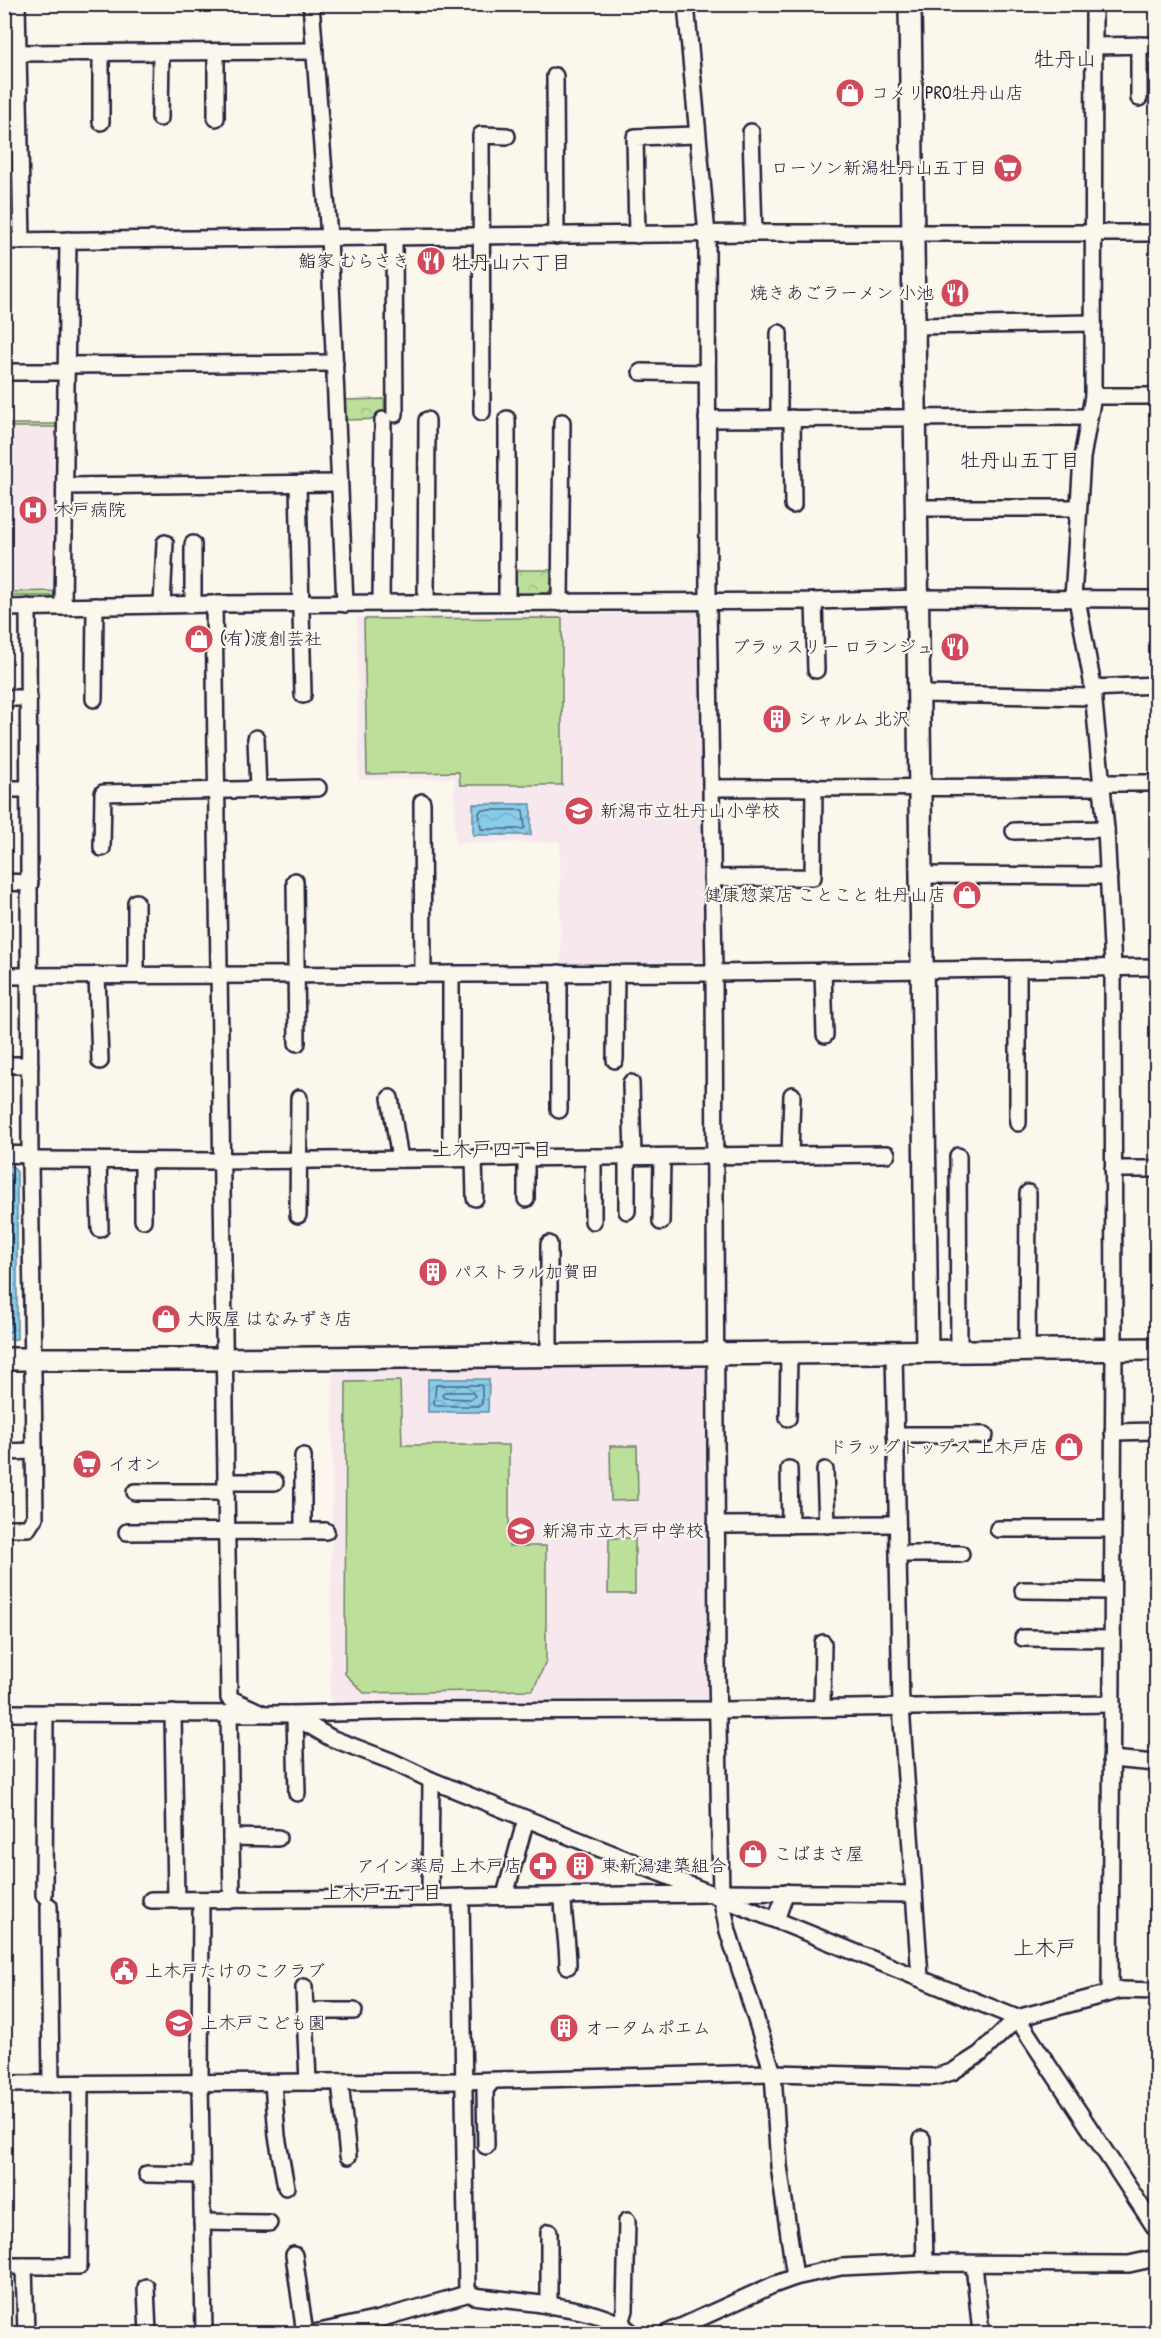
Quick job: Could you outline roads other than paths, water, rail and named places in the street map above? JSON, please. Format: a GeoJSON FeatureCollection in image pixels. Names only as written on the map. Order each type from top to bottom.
{"type":"FeatureCollection","features":[{"type":"Feature","properties":{"kind":"street"},"geometry":{"type":"LineString","coordinates":[[17,4],[22,241]]}},
{"type":"Feature","properties":{"kind":"street"},"geometry":{"type":"LineString","coordinates":[[311,4],[329,237],[345,604]]}},
{"type":"Feature","properties":{"kind":"street"},"geometry":{"type":"LineString","coordinates":[[686,4],[707,235],[706,419],[714,973],[718,1894],[772,2073],[779,2166],[795,2277]]}},
{"type":"Feature","properties":{"kind":"street"},"geometry":{"type":"LineString","coordinates":[[910,4],[927,1351]]}},
{"type":"Feature","properties":{"kind":"street"},"geometry":{"type":"LineString","coordinates":[[1094,4],[1093,396],[1082,458],[1075,598],[1093,693],[1106,829],[1113,968],[1114,1350],[1110,1992]]}},
{"type":"Feature","properties":{"kind":"street"},"geometry":{"type":"LineString","coordinates":[[1139,45],[1139,98]]}},
{"type":"Feature","properties":{"kind":"street"},"geometry":{"type":"LineString","coordinates":[[1094,46],[1156,45]]}},
{"type":"Feature","properties":{"kind":"street"},"geometry":{"type":"LineString","coordinates":[[19,53],[315,51]]}},
{"type":"Feature","properties":{"kind":"street"},"geometry":{"type":"LineString","coordinates":[[160,52],[160,118]]}},
{"type":"Feature","properties":{"kind":"street"},"geometry":{"type":"LineString","coordinates":[[216,52],[216,118]]}},
{"type":"Feature","properties":{"kind":"street"},"geometry":{"type":"LineString","coordinates":[[101,122],[102,53]]}},
{"type":"Feature","properties":{"kind":"street"},"geometry":{"type":"LineString","coordinates":[[555,76],[556,236]]}},
{"type":"Feature","properties":{"kind":"street"},"geometry":{"type":"LineString","coordinates":[[751,132],[754,233]]}},
{"type":"Feature","properties":{"kind":"street"},"geometry":{"type":"LineString","coordinates":[[482,412],[481,135],[507,136]]}},
{"type":"Feature","properties":{"kind":"street"},"geometry":{"type":"LineString","coordinates":[[637,235],[635,136],[697,135]]}},
{"type":"Feature","properties":{"kind":"street"},"geometry":{"type":"LineString","coordinates":[[4,241],[754,233],[1156,232]]}},
{"type":"Feature","properties":{"kind":"street"},"geometry":{"type":"LineString","coordinates":[[381,603],[394,237]]}},
{"type":"Feature","properties":{"kind":"street"},"geometry":{"type":"LineString","coordinates":[[63,607],[68,240]]}},
{"type":"Feature","properties":{"kind":"street"},"geometry":{"type":"LineString","coordinates":[[914,326],[1093,323]]}},
{"type":"Feature","properties":{"kind":"street"},"geometry":{"type":"LineString","coordinates":[[779,333],[793,505]]}},
{"type":"Feature","properties":{"kind":"street"},"geometry":{"type":"LineString","coordinates":[[4,372],[334,363]]}},
{"type":"Feature","properties":{"kind":"street"},"geometry":{"type":"LineString","coordinates":[[641,372],[706,373]]}},
{"type":"Feature","properties":{"kind":"street"},"geometry":{"type":"LineString","coordinates":[[1093,396],[1156,396]]}},
{"type":"Feature","properties":{"kind":"street"},"geometry":{"type":"LineString","coordinates":[[706,419],[1089,417]]}},
{"type":"Feature","properties":{"kind":"street"},"geometry":{"type":"LineString","coordinates":[[507,419],[507,602]]}},
{"type":"Feature","properties":{"kind":"street"},"geometry":{"type":"LineString","coordinates":[[426,603],[427,420]]}},
{"type":"Feature","properties":{"kind":"street"},"geometry":{"type":"LineString","coordinates":[[560,603],[562,422]]}},
{"type":"Feature","properties":{"kind":"street"},"geometry":{"type":"LineString","coordinates":[[65,486],[339,483]]}},
{"type":"Feature","properties":{"kind":"street"},"geometry":{"type":"LineString","coordinates":[[298,484],[303,695]]}},
{"type":"Feature","properties":{"kind":"street"},"geometry":{"type":"LineString","coordinates":[[916,508],[1078,508]]}},
{"type":"Feature","properties":{"kind":"street"},"geometry":{"type":"LineString","coordinates":[[162,604],[165,543]]}},
{"type":"Feature","properties":{"kind":"street"},"geometry":{"type":"LineString","coordinates":[[193,544],[193,604]]}},
{"type":"Feature","properties":{"kind":"street"},"geometry":{"type":"LineString","coordinates":[[4,608],[214,603],[708,602],[918,598],[1156,599]]}},
{"type":"Feature","properties":{"kind":"street"},"geometry":{"type":"LineString","coordinates":[[814,601],[816,670]]}},
{"type":"Feature","properties":{"kind":"street"},"geometry":{"type":"LineString","coordinates":[[214,603],[229,1698],[262,1713]]}},
{"type":"Feature","properties":{"kind":"street"},"geometry":{"type":"LineString","coordinates":[[94,699],[95,606]]}},
{"type":"Feature","properties":{"kind":"street"},"geometry":{"type":"LineString","coordinates":[[4,1528],[28,1528],[35,1517],[30,1157],[28,607]]}},
{"type":"Feature","properties":{"kind":"street"},"geometry":{"type":"LineString","coordinates":[[919,694],[1093,693],[1156,686]]}},
{"type":"Feature","properties":{"kind":"street"},"geometry":{"type":"LineString","coordinates":[[4,698],[28,698]]}},
{"type":"Feature","properties":{"kind":"street"},"geometry":{"type":"LineString","coordinates":[[256,738],[258,790]]}},
{"type":"Feature","properties":{"kind":"street"},"geometry":{"type":"LineString","coordinates":[[711,788],[1156,783]]}},
{"type":"Feature","properties":{"kind":"street"},"geometry":{"type":"LineString","coordinates":[[712,878],[813,876],[814,787]]}},
{"type":"Feature","properties":{"kind":"street"},"geometry":{"type":"LineString","coordinates":[[102,848],[104,793],[318,788]]}},
{"type":"Feature","properties":{"kind":"street"},"geometry":{"type":"LineString","coordinates":[[4,789],[28,789]]}},
{"type":"Feature","properties":{"kind":"street"},"geometry":{"type":"LineString","coordinates":[[422,802],[423,974]]}},
{"type":"Feature","properties":{"kind":"street"},"geometry":{"type":"LineString","coordinates":[[1014,831],[1106,829]]}},
{"type":"Feature","properties":{"kind":"street"},"geometry":{"type":"LineString","coordinates":[[921,875],[1109,876]]}},
{"type":"Feature","properties":{"kind":"street"},"geometry":{"type":"LineString","coordinates":[[295,881],[297,1043]]}},
{"type":"Feature","properties":{"kind":"street"},"geometry":{"type":"LineString","coordinates":[[4,882],[30,883]]}},
{"type":"Feature","properties":{"kind":"street"},"geometry":{"type":"LineString","coordinates":[[136,902],[136,975]]}},
{"type":"Feature","properties":{"kind":"street"},"geometry":{"type":"LineString","coordinates":[[4,976],[714,973],[1156,967]]}},
{"type":"Feature","properties":{"kind":"street"},"geometry":{"type":"LineString","coordinates":[[1018,969],[1018,1123]]}},
{"type":"Feature","properties":{"kind":"street"},"geometry":{"type":"LineString","coordinates":[[823,971],[825,1035]]}},
{"type":"Feature","properties":{"kind":"street"},"geometry":{"type":"LineString","coordinates":[[559,973],[559,1110]]}},
{"type":"Feature","properties":{"kind":"street"},"geometry":{"type":"LineString","coordinates":[[615,1060],[616,973]]}},
{"type":"Feature","properties":{"kind":"street"},"geometry":{"type":"LineString","coordinates":[[451,974],[451,1159]]}},
{"type":"Feature","properties":{"kind":"street"},"geometry":{"type":"LineString","coordinates":[[97,975],[100,1061]]}},
{"type":"Feature","properties":{"kind":"street"},"geometry":{"type":"LineString","coordinates":[[4,1065],[30,1065]]}},
{"type":"Feature","properties":{"kind":"street"},"geometry":{"type":"LineString","coordinates":[[627,1211],[631,1083]]}},
{"type":"Feature","properties":{"kind":"street"},"geometry":{"type":"LineString","coordinates":[[790,1155],[792,1095]]}},
{"type":"Feature","properties":{"kind":"street"},"geometry":{"type":"LineString","coordinates":[[298,1215],[299,1098]]}},
{"type":"Feature","properties":{"kind":"street"},"geometry":{"type":"LineString","coordinates":[[390,1098],[400,1159]]}},
{"type":"Feature","properties":{"kind":"street"},"geometry":{"type":"LineString","coordinates":[[4,1154],[143,1161],[887,1154]]}},
{"type":"Feature","properties":{"kind":"street"},"geometry":{"type":"LineString","coordinates":[[958,1156],[959,1351]]}},
{"type":"Feature","properties":{"kind":"street"},"geometry":{"type":"LineString","coordinates":[[593,1157],[593,1221]]}},
{"type":"Feature","properties":{"kind":"street"},"geometry":{"type":"LineString","coordinates":[[661,1222],[662,1157]]}},
{"type":"Feature","properties":{"kind":"street"},"geometry":{"type":"LineString","coordinates":[[474,1158],[475,1198]]}},
{"type":"Feature","properties":{"kind":"street"},"geometry":{"type":"LineString","coordinates":[[526,1158],[526,1199]]}},
{"type":"Feature","properties":{"kind":"street"},"geometry":{"type":"LineString","coordinates":[[98,1160],[100,1228]]}},
{"type":"Feature","properties":{"kind":"street"},"geometry":{"type":"LineString","coordinates":[[143,1161],[143,1220]]}},
{"type":"Feature","properties":{"kind":"street"},"geometry":{"type":"LineString","coordinates":[[1113,1169],[1156,1168]]}},
{"type":"Feature","properties":{"kind":"street"},"geometry":{"type":"LineString","coordinates":[[1027,1351],[1028,1193]]}},
{"type":"Feature","properties":{"kind":"street"},"geometry":{"type":"LineString","coordinates":[[549,1244],[549,1356]]}},
{"type":"Feature","properties":{"kind":"street"},"geometry":{"type":"LineString","coordinates":[[4,1359],[224,1359],[1156,1349]]}},
{"type":"Feature","properties":{"kind":"street"},"geometry":{"type":"LineString","coordinates":[[894,1352],[901,1707],[920,1977]]}},
{"type":"Feature","properties":{"kind":"street"},"geometry":{"type":"LineString","coordinates":[[788,1418],[789,1353]]}},
{"type":"Feature","properties":{"kind":"street"},"geometry":{"type":"LineString","coordinates":[[1113,1432],[1156,1431]]}},
{"type":"Feature","properties":{"kind":"street"},"geometry":{"type":"LineString","coordinates":[[895,1435],[985,1435]]}},
{"type":"Feature","properties":{"kind":"street"},"geometry":{"type":"LineString","coordinates":[[4,1452],[34,1451]]}},
{"type":"Feature","properties":{"kind":"street"},"geometry":{"type":"LineString","coordinates":[[303,1456],[303,1531]]}},
{"type":"Feature","properties":{"kind":"street"},"geometry":{"type":"LineString","coordinates":[[789,1469],[790,1525]]}},
{"type":"Feature","properties":{"kind":"street"},"geometry":{"type":"LineString","coordinates":[[825,1470],[827,1524]]}},
{"type":"Feature","properties":{"kind":"street"},"geometry":{"type":"LineString","coordinates":[[135,1492],[275,1482]]}},
{"type":"Feature","properties":{"kind":"street"},"geometry":{"type":"LineString","coordinates":[[716,1525],[897,1524]]}},
{"type":"Feature","properties":{"kind":"street"},"geometry":{"type":"LineString","coordinates":[[998,1529],[1113,1529]]}},
{"type":"Feature","properties":{"kind":"street"},"geometry":{"type":"LineString","coordinates":[[127,1532],[326,1531]]}},
{"type":"Feature","properties":{"kind":"street"},"geometry":{"type":"LineString","coordinates":[[898,1554],[962,1554]]}},
{"type":"Feature","properties":{"kind":"street"},"geometry":{"type":"LineString","coordinates":[[1023,1590],[1112,1591]]}},
{"type":"Feature","properties":{"kind":"street"},"geometry":{"type":"LineString","coordinates":[[1023,1638],[1112,1639]]}},
{"type":"Feature","properties":{"kind":"street"},"geometry":{"type":"LineString","coordinates":[[822,1708],[823,1643]]}},
{"type":"Feature","properties":{"kind":"street"},"geometry":{"type":"LineString","coordinates":[[4,1713],[262,1713],[292,1716],[414,1711],[718,1710],[1112,1704]]}},
{"type":"Feature","properties":{"kind":"street"},"geometry":{"type":"LineString","coordinates":[[45,1713],[51,2084]]}},
{"type":"Feature","properties":{"kind":"street"},"geometry":{"type":"LineString","coordinates":[[173,1713],[176,1900]]}},
{"type":"Feature","properties":{"kind":"street"},"geometry":{"type":"LineString","coordinates":[[230,1713],[232,1900]]}},
{"type":"Feature","properties":{"kind":"street"},"geometry":{"type":"LineString","coordinates":[[292,1716],[331,1738],[391,1761],[431,1780],[718,1894],[1017,2018],[1156,2229]]}},
{"type":"Feature","properties":{"kind":"street"},"geometry":{"type":"LineString","coordinates":[[292,1716],[297,1793]]}},
{"type":"Feature","properties":{"kind":"street"},"geometry":{"type":"LineString","coordinates":[[1111,1759],[1156,1763]]}},
{"type":"Feature","properties":{"kind":"street"},"geometry":{"type":"LineString","coordinates":[[430,1898],[431,1780]]}},
{"type":"Feature","properties":{"kind":"street"},"geometry":{"type":"LineString","coordinates":[[505,1895],[526,1819]]}},
{"type":"Feature","properties":{"kind":"street"},"geometry":{"type":"LineString","coordinates":[[231,1837],[278,1838]]}},
{"type":"Feature","properties":{"kind":"street"},"geometry":{"type":"LineString","coordinates":[[151,1900],[461,1898],[505,1895],[786,1892],[914,1894]]}},
{"type":"Feature","properties":{"kind":"street"},"geometry":{"type":"LineString","coordinates":[[776,1920],[786,1892]]}},
{"type":"Feature","properties":{"kind":"street"},"geometry":{"type":"LineString","coordinates":[[563,1896],[563,1924],[568,1938],[568,1966]]}},
{"type":"Feature","properties":{"kind":"street"},"geometry":{"type":"LineString","coordinates":[[461,1898],[466,2285],[474,2296],[590,2312],[621,2323],[633,2334]]}},
{"type":"Feature","properties":{"kind":"street"},"geometry":{"type":"LineString","coordinates":[[201,1900],[200,2082],[204,2334]]}},
{"type":"Feature","properties":{"kind":"street"},"geometry":{"type":"LineString","coordinates":[[304,1987],[308,2082]]}},
{"type":"Feature","properties":{"kind":"street"},"geometry":{"type":"LineString","coordinates":[[4,2084],[492,2081],[772,2073],[935,2077],[952,2072],[980,2054],[1017,2018],[1110,1992],[1156,1991]]}},
{"type":"Feature","properties":{"kind":"street"},"geometry":{"type":"LineString","coordinates":[[305,2011],[354,2011]]}},
{"type":"Feature","properties":{"kind":"street"},"geometry":{"type":"LineString","coordinates":[[486,2146],[485,2090],[492,2081]]}},
{"type":"Feature","properties":{"kind":"street"},"geometry":{"type":"LineString","coordinates":[[340,2082],[348,2156]]}},
{"type":"Feature","properties":{"kind":"street"},"geometry":{"type":"LineString","coordinates":[[273,2083],[277,2136],[286,2187]]}},
{"type":"Feature","properties":{"kind":"street"},"geometry":{"type":"LineString","coordinates":[[4,2266],[79,2266],[80,2084]]}},
{"type":"Feature","properties":{"kind":"street"},"geometry":{"type":"LineString","coordinates":[[922,2139],[925,2264]]}},
{"type":"Feature","properties":{"kind":"street"},"geometry":{"type":"LineString","coordinates":[[147,2174],[201,2175]]}},
{"type":"Feature","properties":{"kind":"street"},"geometry":{"type":"LineString","coordinates":[[621,2323],[625,2310],[627,2221]]}},
{"type":"Feature","properties":{"kind":"street"},"geometry":{"type":"LineString","coordinates":[[202,2222],[269,2223]]}},
{"type":"Feature","properties":{"kind":"street"},"geometry":{"type":"LineString","coordinates":[[549,2232],[549,2306]]}},
{"type":"Feature","properties":{"kind":"street"},"geometry":{"type":"LineString","coordinates":[[294,2255],[305,2334]]}},
{"type":"Feature","properties":{"kind":"street"},"geometry":{"type":"LineString","coordinates":[[665,2334],[754,2292],[795,2277],[842,2267],[925,2264],[1129,2264],[1156,2259]]}},
{"type":"Feature","properties":{"kind":"street"},"geometry":{"type":"LineString","coordinates":[[974,2264],[981,2334]]}},
{"type":"Feature","properties":{"kind":"street"},"geometry":{"type":"LineString","coordinates":[[24,2266],[26,2334]]}},
{"type":"Feature","properties":{"kind":"street"},"geometry":{"type":"LineString","coordinates":[[146,2287],[148,2334]]}},
{"type":"Feature","properties":{"kind":"street"},"geometry":{"type":"LineString","coordinates":[[310,2334],[379,2319],[470,2293]]}},
{"type":"Feature","properties":{"kind":"water"},"geometry":{"type":"Polygon","coordinates":[[[473,804],[531,804],[531,835],[473,835],[473,804]]]}},
{"type":"Feature","properties":{"kind":"water"},"geometry":{"type":"Polygon","coordinates":[[[5,1166],[12,1166],[17,1172],[17,1339],[5,1340],[5,1166]]]}},
{"type":"Feature","properties":{"kind":"water"},"geometry":{"type":"Polygon","coordinates":[[[428,1379],[489,1379],[488,1412],[428,1412],[428,1379]]]}},
{"type":"Feature","properties":{"kind":"place","name":"コメリPRO牡丹山店"},"geometry":{"type":"Point","coordinates":[850,93]}},
{"type":"Feature","properties":{"kind":"place","name":"ローソン新潟牡丹山五丁目"},"geometry":{"type":"Point","coordinates":[1008,168]}},
{"type":"Feature","properties":{"kind":"place","name":"鮨家 むらさき"},"geometry":{"type":"Point","coordinates":[431,261]}},
{"type":"Feature","properties":{"kind":"place","name":"焼きあごラーメン 小池"},"geometry":{"type":"Point","coordinates":[955,293]}},
{"type":"Feature","properties":{"kind":"place","name":"木戸病院"},"geometry":{"type":"Point","coordinates":[33,510]}},
{"type":"Feature","properties":{"kind":"place","name":"(有)渡創芸社"},"geometry":{"type":"Point","coordinates":[199,639]}},
{"type":"Feature","properties":{"kind":"place","name":"ブラッスリー ロランジュ"},"geometry":{"type":"Point","coordinates":[955,647]}},
{"type":"Feature","properties":{"kind":"place","name":"シャルム 北沢"},"geometry":{"type":"Point","coordinates":[777,719]}},
{"type":"Feature","properties":{"kind":"place","name":"新潟市立牡丹山小学校"},"geometry":{"type":"Point","coordinates":[579,811]}},
{"type":"Feature","properties":{"kind":"place","name":"健康惣菜店 ことこと 牡丹山店"},"geometry":{"type":"Point","coordinates":[967,895]}},
{"type":"Feature","properties":{"kind":"place","name":"パストラル加賀田"},"geometry":{"type":"Point","coordinates":[433,1272]}},
{"type":"Feature","properties":{"kind":"place","name":"大阪屋 はなみずき店"},"geometry":{"type":"Point","coordinates":[166,1319]}},
{"type":"Feature","properties":{"kind":"place","name":"ドラッグトップス 上木戸店"},"geometry":{"type":"Point","coordinates":[1069,1447]}},
{"type":"Feature","properties":{"kind":"place","name":"イオン"},"geometry":{"type":"Point","coordinates":[87,1464]}},
{"type":"Feature","properties":{"kind":"place","name":"新潟市立木戸中学校"},"geometry":{"type":"Point","coordinates":[521,1531]}},
{"type":"Feature","properties":{"kind":"place","name":"こばまさ屋"},"geometry":{"type":"Point","coordinates":[753,1854]}},
{"type":"Feature","properties":{"kind":"place","name":"アイン薬局 上木戸店"},"geometry":{"type":"Point","coordinates":[543,1866]}},
{"type":"Feature","properties":{"kind":"place","name":"東新潟建築組合"},"geometry":{"type":"Point","coordinates":[580,1866]}},
{"type":"Feature","properties":{"kind":"place","name":"上木戸たけのこクラブ"},"geometry":{"type":"Point","coordinates":[124,1971]}},
{"type":"Feature","properties":{"kind":"place","name":"上木戸こども園"},"geometry":{"type":"Point","coordinates":[179,2023]}},
{"type":"Feature","properties":{"kind":"place","name":"オータムポエム"},"geometry":{"type":"Point","coordinates":[564,2028]}},
{"type":"Feature","properties":{"kind":"district","name":"牡丹山"},"geometry":{"type":"Point","coordinates":[1065,59]}},
{"type":"Feature","properties":{"kind":"district","name":"牡丹山六丁目"},"geometry":{"type":"Point","coordinates":[511,262]}},
{"type":"Feature","properties":{"kind":"district","name":"牡丹山五丁目"},"geometry":{"type":"Point","coordinates":[1020,460]}},
{"type":"Feature","properties":{"kind":"district","name":"上木戸四丁目"},"geometry":{"type":"Point","coordinates":[492,1149]}},
{"type":"Feature","properties":{"kind":"district","name":"上木戸五丁目"},"geometry":{"type":"Point","coordinates":[382,1892]}},
{"type":"Feature","properties":{"kind":"district","name":"上木戸"},"geometry":{"type":"Point","coordinates":[1045,1948]}}]}
